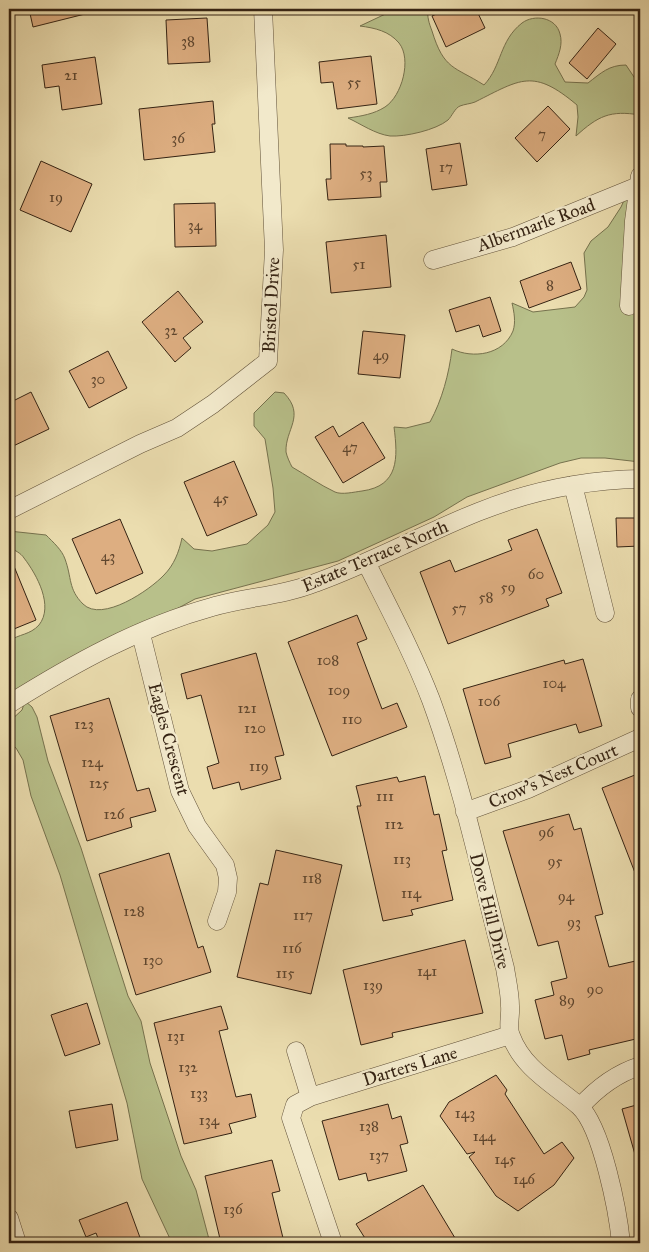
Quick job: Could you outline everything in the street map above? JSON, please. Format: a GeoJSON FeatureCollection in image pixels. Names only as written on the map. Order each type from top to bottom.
{"type":"FeatureCollection","features":[{"type":"Feature","properties":{"kind":"street","name":"Bristol Drive"},"geometry":{"type":"LineString","coordinates":[[9,510],[140,444],[176,428],[213,404],[268,361],[274,250],[263,9]]}},
{"type":"Feature","properties":{"kind":"street","name":"Albermarle Road"},"geometry":{"type":"LineString","coordinates":[[433,260],[513,237],[639,181]]}},
{"type":"Feature","properties":{"kind":"street"},"geometry":{"type":"LineString","coordinates":[[629,306],[639,181]]}},
{"type":"Feature","properties":{"kind":"street","name":"Estate Terrace North"},"geometry":{"type":"LineString","coordinates":[[9,704],[100,650],[176,618],[214,606],[310,585],[479,512],[533,494],[573,485],[640,479]]}},
{"type":"Feature","properties":{"kind":"street"},"geometry":{"type":"LineString","coordinates":[[573,485],[605,613]]}},
{"type":"Feature","properties":{"kind":"street","name":"Dove Hill Drive"},"geometry":{"type":"LineString","coordinates":[[366,562],[398,626],[430,699],[449,753],[505,968],[510,1004],[510,1035]]}},
{"type":"Feature","properties":{"kind":"street","name":"Eagles Crescent"},"geometry":{"type":"LineString","coordinates":[[141,634],[180,791],[197,826],[225,865],[228,878],[227,892],[217,922]]}},
{"type":"Feature","properties":{"kind":"street"},"geometry":{"type":"LineString","coordinates":[[640,699],[640,708]]}},
{"type":"Feature","properties":{"kind":"street","name":"Crow's Nest Court"},"geometry":{"type":"LineString","coordinates":[[465,812],[528,789],[640,738]]}},
{"type":"Feature","properties":{"kind":"street"},"geometry":{"type":"LineString","coordinates":[[510,1035],[527,1062],[542,1078],[580,1107],[592,1128],[604,1161],[618,1212],[621,1243]]}},
{"type":"Feature","properties":{"kind":"street","name":"Darters Lane"},"geometry":{"type":"LineString","coordinates":[[310,1097],[510,1035]]}},
{"type":"Feature","properties":{"kind":"street"},"geometry":{"type":"LineString","coordinates":[[296,1051],[310,1097],[295,1105],[292,1118],[332,1243]]}},
{"type":"Feature","properties":{"kind":"street"},"geometry":{"type":"LineString","coordinates":[[580,1107],[603,1084],[617,1075],[640,1066]]}},
{"type":"Feature","properties":{"kind":"street"},"geometry":{"type":"LineString","coordinates":[[9,1218],[17,1243]]}},
{"type":"Feature","properties":{"kind":"green space"},"geometry":{"type":"Polygon","coordinates":[[[396,9],[428,9],[428,17],[436,44],[446,60],[451,66],[484,85],[490,78],[509,38],[522,23],[538,18],[549,21],[558,28],[560,34],[561,45],[555,64],[565,82],[588,83],[610,68],[626,65],[638,83],[640,115],[620,113],[605,116],[598,119],[576,136],[577,105],[562,93],[549,86],[527,81],[516,83],[475,102],[460,106],[443,124],[428,130],[396,136],[384,135],[374,131],[348,118],[377,111],[391,102],[403,77],[405,58],[399,43],[391,36],[376,29],[360,26],[396,9]]]}},
{"type":"Feature","properties":{"kind":"green space"},"geometry":{"type":"Polygon","coordinates":[[[640,173],[640,462],[605,458],[581,458],[560,463],[467,497],[434,517],[338,561],[195,599],[9,700],[9,641],[36,628],[43,617],[45,609],[42,591],[34,573],[23,556],[9,547],[9,531],[46,535],[64,556],[78,599],[91,609],[102,610],[137,596],[157,581],[168,571],[173,563],[182,538],[194,549],[212,551],[247,544],[268,525],[275,512],[265,439],[254,426],[254,413],[275,392],[284,393],[293,409],[294,416],[288,436],[286,452],[292,467],[338,493],[362,491],[383,483],[389,477],[395,460],[394,427],[406,428],[430,422],[444,387],[452,349],[469,354],[478,354],[495,350],[502,345],[514,328],[512,303],[533,312],[575,307],[584,297],[587,290],[584,253],[591,241],[608,227],[621,207],[633,181],[640,173]]]}},
{"type":"Feature","properties":{"kind":"green space"},"geometry":{"type":"Polygon","coordinates":[[[25,701],[32,707],[37,717],[48,761],[81,848],[128,996],[141,1021],[150,1063],[181,1156],[196,1190],[210,1243],[172,1243],[142,1179],[127,1103],[60,875],[31,796],[23,760],[16,748],[9,742],[9,722],[22,710],[25,701]]]}},
{"type":"Feature","properties":{"kind":"building"},"geometry":{"type":"Polygon","coordinates":[[[29,9],[84,9],[85,14],[33,27],[29,9]]]}},
{"type":"Feature","properties":{"kind":"building"},"geometry":{"type":"Polygon","coordinates":[[[447,9],[476,9],[485,28],[446,47],[432,16],[447,9]]]}},
{"type":"Feature","properties":{"kind":"building"},"geometry":{"type":"Polygon","coordinates":[[[207,18],[210,62],[168,64],[166,20],[207,18]]]}},
{"type":"Feature","properties":{"kind":"building"},"geometry":{"type":"Polygon","coordinates":[[[598,28],[616,44],[587,79],[569,63],[598,28]]]}},
{"type":"Feature","properties":{"kind":"building"},"geometry":{"type":"Polygon","coordinates":[[[371,56],[377,104],[337,109],[333,82],[321,83],[319,62],[371,56]]]}},
{"type":"Feature","properties":{"kind":"building"},"geometry":{"type":"Polygon","coordinates":[[[95,57],[102,104],[62,110],[59,86],[45,88],[42,65],[95,57]]]}},
{"type":"Feature","properties":{"kind":"building"},"geometry":{"type":"Polygon","coordinates":[[[213,101],[215,124],[212,124],[215,152],[144,160],[139,109],[213,101]]]}},
{"type":"Feature","properties":{"kind":"building"},"geometry":{"type":"Polygon","coordinates":[[[548,106],[570,129],[537,162],[515,138],[548,106]]]}},
{"type":"Feature","properties":{"kind":"building"},"geometry":{"type":"Polygon","coordinates":[[[460,143],[467,185],[432,190],[426,149],[460,143]]]}},
{"type":"Feature","properties":{"kind":"building"},"geometry":{"type":"Polygon","coordinates":[[[330,144],[363,147],[384,146],[387,182],[380,182],[381,197],[328,200],[326,179],[331,179],[330,144]]]}},
{"type":"Feature","properties":{"kind":"building"},"geometry":{"type":"Polygon","coordinates":[[[41,161],[92,184],[71,232],[20,210],[41,161]]]}},
{"type":"Feature","properties":{"kind":"building"},"geometry":{"type":"Polygon","coordinates":[[[215,203],[216,246],[175,247],[174,204],[215,203]]]}},
{"type":"Feature","properties":{"kind":"building"},"geometry":{"type":"Polygon","coordinates":[[[386,235],[391,287],[331,293],[326,242],[386,235]]]}},
{"type":"Feature","properties":{"kind":"building"},"geometry":{"type":"Polygon","coordinates":[[[571,262],[581,289],[529,308],[520,281],[571,262]]]}},
{"type":"Feature","properties":{"kind":"building"},"geometry":{"type":"Polygon","coordinates":[[[178,291],[203,322],[183,338],[191,348],[175,362],[142,322],[178,291]]]}},
{"type":"Feature","properties":{"kind":"building"},"geometry":{"type":"Polygon","coordinates":[[[490,297],[501,331],[483,337],[479,325],[456,332],[449,310],[490,297]]]}},
{"type":"Feature","properties":{"kind":"building"},"geometry":{"type":"Polygon","coordinates":[[[363,331],[405,335],[400,378],[358,374],[363,331]]]}},
{"type":"Feature","properties":{"kind":"building"},"geometry":{"type":"Polygon","coordinates":[[[108,351],[127,388],[89,408],[69,371],[108,351]]]}},
{"type":"Feature","properties":{"kind":"building"},"geometry":{"type":"Polygon","coordinates":[[[31,392],[49,429],[9,448],[9,403],[31,392]]]}},
{"type":"Feature","properties":{"kind":"building"},"geometry":{"type":"Polygon","coordinates":[[[363,422],[385,458],[343,483],[315,437],[333,426],[339,437],[363,422]]]}},
{"type":"Feature","properties":{"kind":"building"},"geometry":{"type":"Polygon","coordinates":[[[234,461],[257,515],[207,536],[184,482],[234,461]]]}},
{"type":"Feature","properties":{"kind":"building"},"geometry":{"type":"Polygon","coordinates":[[[616,518],[640,518],[640,546],[617,547],[616,518]]]}},
{"type":"Feature","properties":{"kind":"building"},"geometry":{"type":"Polygon","coordinates":[[[120,519],[143,573],[96,594],[72,539],[120,519]]]}},
{"type":"Feature","properties":{"kind":"building"},"geometry":{"type":"Polygon","coordinates":[[[537,529],[562,593],[546,599],[549,606],[448,644],[420,572],[450,560],[455,572],[512,550],[508,540],[537,529]]]}},
{"type":"Feature","properties":{"kind":"building"},"geometry":{"type":"Polygon","coordinates":[[[9,554],[36,620],[9,631],[9,554]]]}},
{"type":"Feature","properties":{"kind":"building"},"geometry":{"type":"Polygon","coordinates":[[[357,615],[367,639],[357,643],[382,709],[397,703],[407,727],[332,756],[288,642],[357,615]]]}},
{"type":"Feature","properties":{"kind":"building"},"geometry":{"type":"Polygon","coordinates":[[[256,653],[284,755],[275,757],[281,779],[241,790],[239,782],[213,789],[207,767],[219,763],[201,695],[187,699],[181,674],[256,653]]]}},
{"type":"Feature","properties":{"kind":"building"},"geometry":{"type":"Polygon","coordinates":[[[583,659],[602,726],[579,733],[576,724],[508,744],[511,757],[485,764],[463,689],[564,660],[565,664],[583,659]]]}},
{"type":"Feature","properties":{"kind":"building"},"geometry":{"type":"Polygon","coordinates":[[[109,698],[137,791],[149,788],[156,811],[130,818],[132,827],[87,841],[50,716],[109,698]]]}},
{"type":"Feature","properties":{"kind":"building"},"geometry":{"type":"Polygon","coordinates":[[[640,773],[640,882],[639,883],[602,788],[640,773]]]}},
{"type":"Feature","properties":{"kind":"building"},"geometry":{"type":"Polygon","coordinates":[[[425,776],[434,815],[439,814],[447,850],[442,851],[453,900],[411,910],[413,915],[383,921],[357,806],[361,806],[356,786],[397,777],[399,782],[425,776]]]}},
{"type":"Feature","properties":{"kind":"building"},"geometry":{"type":"Polygon","coordinates":[[[569,814],[574,830],[581,828],[603,914],[595,916],[609,967],[640,960],[640,1038],[589,1050],[590,1054],[568,1060],[562,1035],[545,1039],[535,1000],[554,995],[551,982],[567,978],[558,941],[538,946],[503,831],[569,814]]]}},
{"type":"Feature","properties":{"kind":"building"},"geometry":{"type":"Polygon","coordinates":[[[276,850],[342,865],[311,994],[237,977],[260,883],[268,885],[276,850]]]}},
{"type":"Feature","properties":{"kind":"building"},"geometry":{"type":"Polygon","coordinates":[[[169,853],[198,948],[203,946],[211,972],[136,995],[99,874],[169,853]]]}},
{"type":"Feature","properties":{"kind":"building"},"geometry":{"type":"Polygon","coordinates":[[[465,940],[483,1013],[392,1033],[393,1037],[361,1045],[343,970],[465,940]]]}},
{"type":"Feature","properties":{"kind":"building"},"geometry":{"type":"Polygon","coordinates":[[[87,1003],[100,1044],[65,1056],[51,1015],[87,1003]]]}},
{"type":"Feature","properties":{"kind":"building"},"geometry":{"type":"Polygon","coordinates":[[[221,1006],[228,1029],[219,1031],[236,1097],[251,1094],[256,1117],[229,1124],[232,1133],[184,1144],[154,1023],[221,1006]]]}},
{"type":"Feature","properties":{"kind":"building"},"geometry":{"type":"Polygon","coordinates":[[[496,1075],[507,1090],[505,1094],[544,1154],[562,1142],[574,1158],[554,1185],[518,1211],[496,1196],[469,1157],[475,1152],[467,1154],[440,1116],[449,1102],[496,1075]]]}},
{"type":"Feature","properties":{"kind":"building"},"geometry":{"type":"Polygon","coordinates":[[[112,1104],[118,1140],[76,1148],[69,1111],[112,1104]]]}},
{"type":"Feature","properties":{"kind":"building"},"geometry":{"type":"Polygon","coordinates":[[[388,1104],[392,1119],[401,1116],[408,1143],[400,1145],[407,1171],[368,1181],[366,1173],[339,1180],[322,1121],[388,1104]]]}},
{"type":"Feature","properties":{"kind":"building"},"geometry":{"type":"Polygon","coordinates":[[[640,1104],[640,1158],[636,1158],[622,1109],[640,1104]]]}},
{"type":"Feature","properties":{"kind":"building"},"geometry":{"type":"Polygon","coordinates":[[[272,1160],[280,1191],[272,1193],[283,1238],[261,1243],[221,1243],[205,1176],[272,1160]]]}},
{"type":"Feature","properties":{"kind":"building"},"geometry":{"type":"Polygon","coordinates":[[[423,1185],[458,1243],[368,1243],[356,1224],[423,1185]]]}},
{"type":"Feature","properties":{"kind":"building"},"geometry":{"type":"Polygon","coordinates":[[[127,1202],[142,1243],[100,1243],[96,1233],[86,1237],[79,1220],[127,1202]]]}}]}
